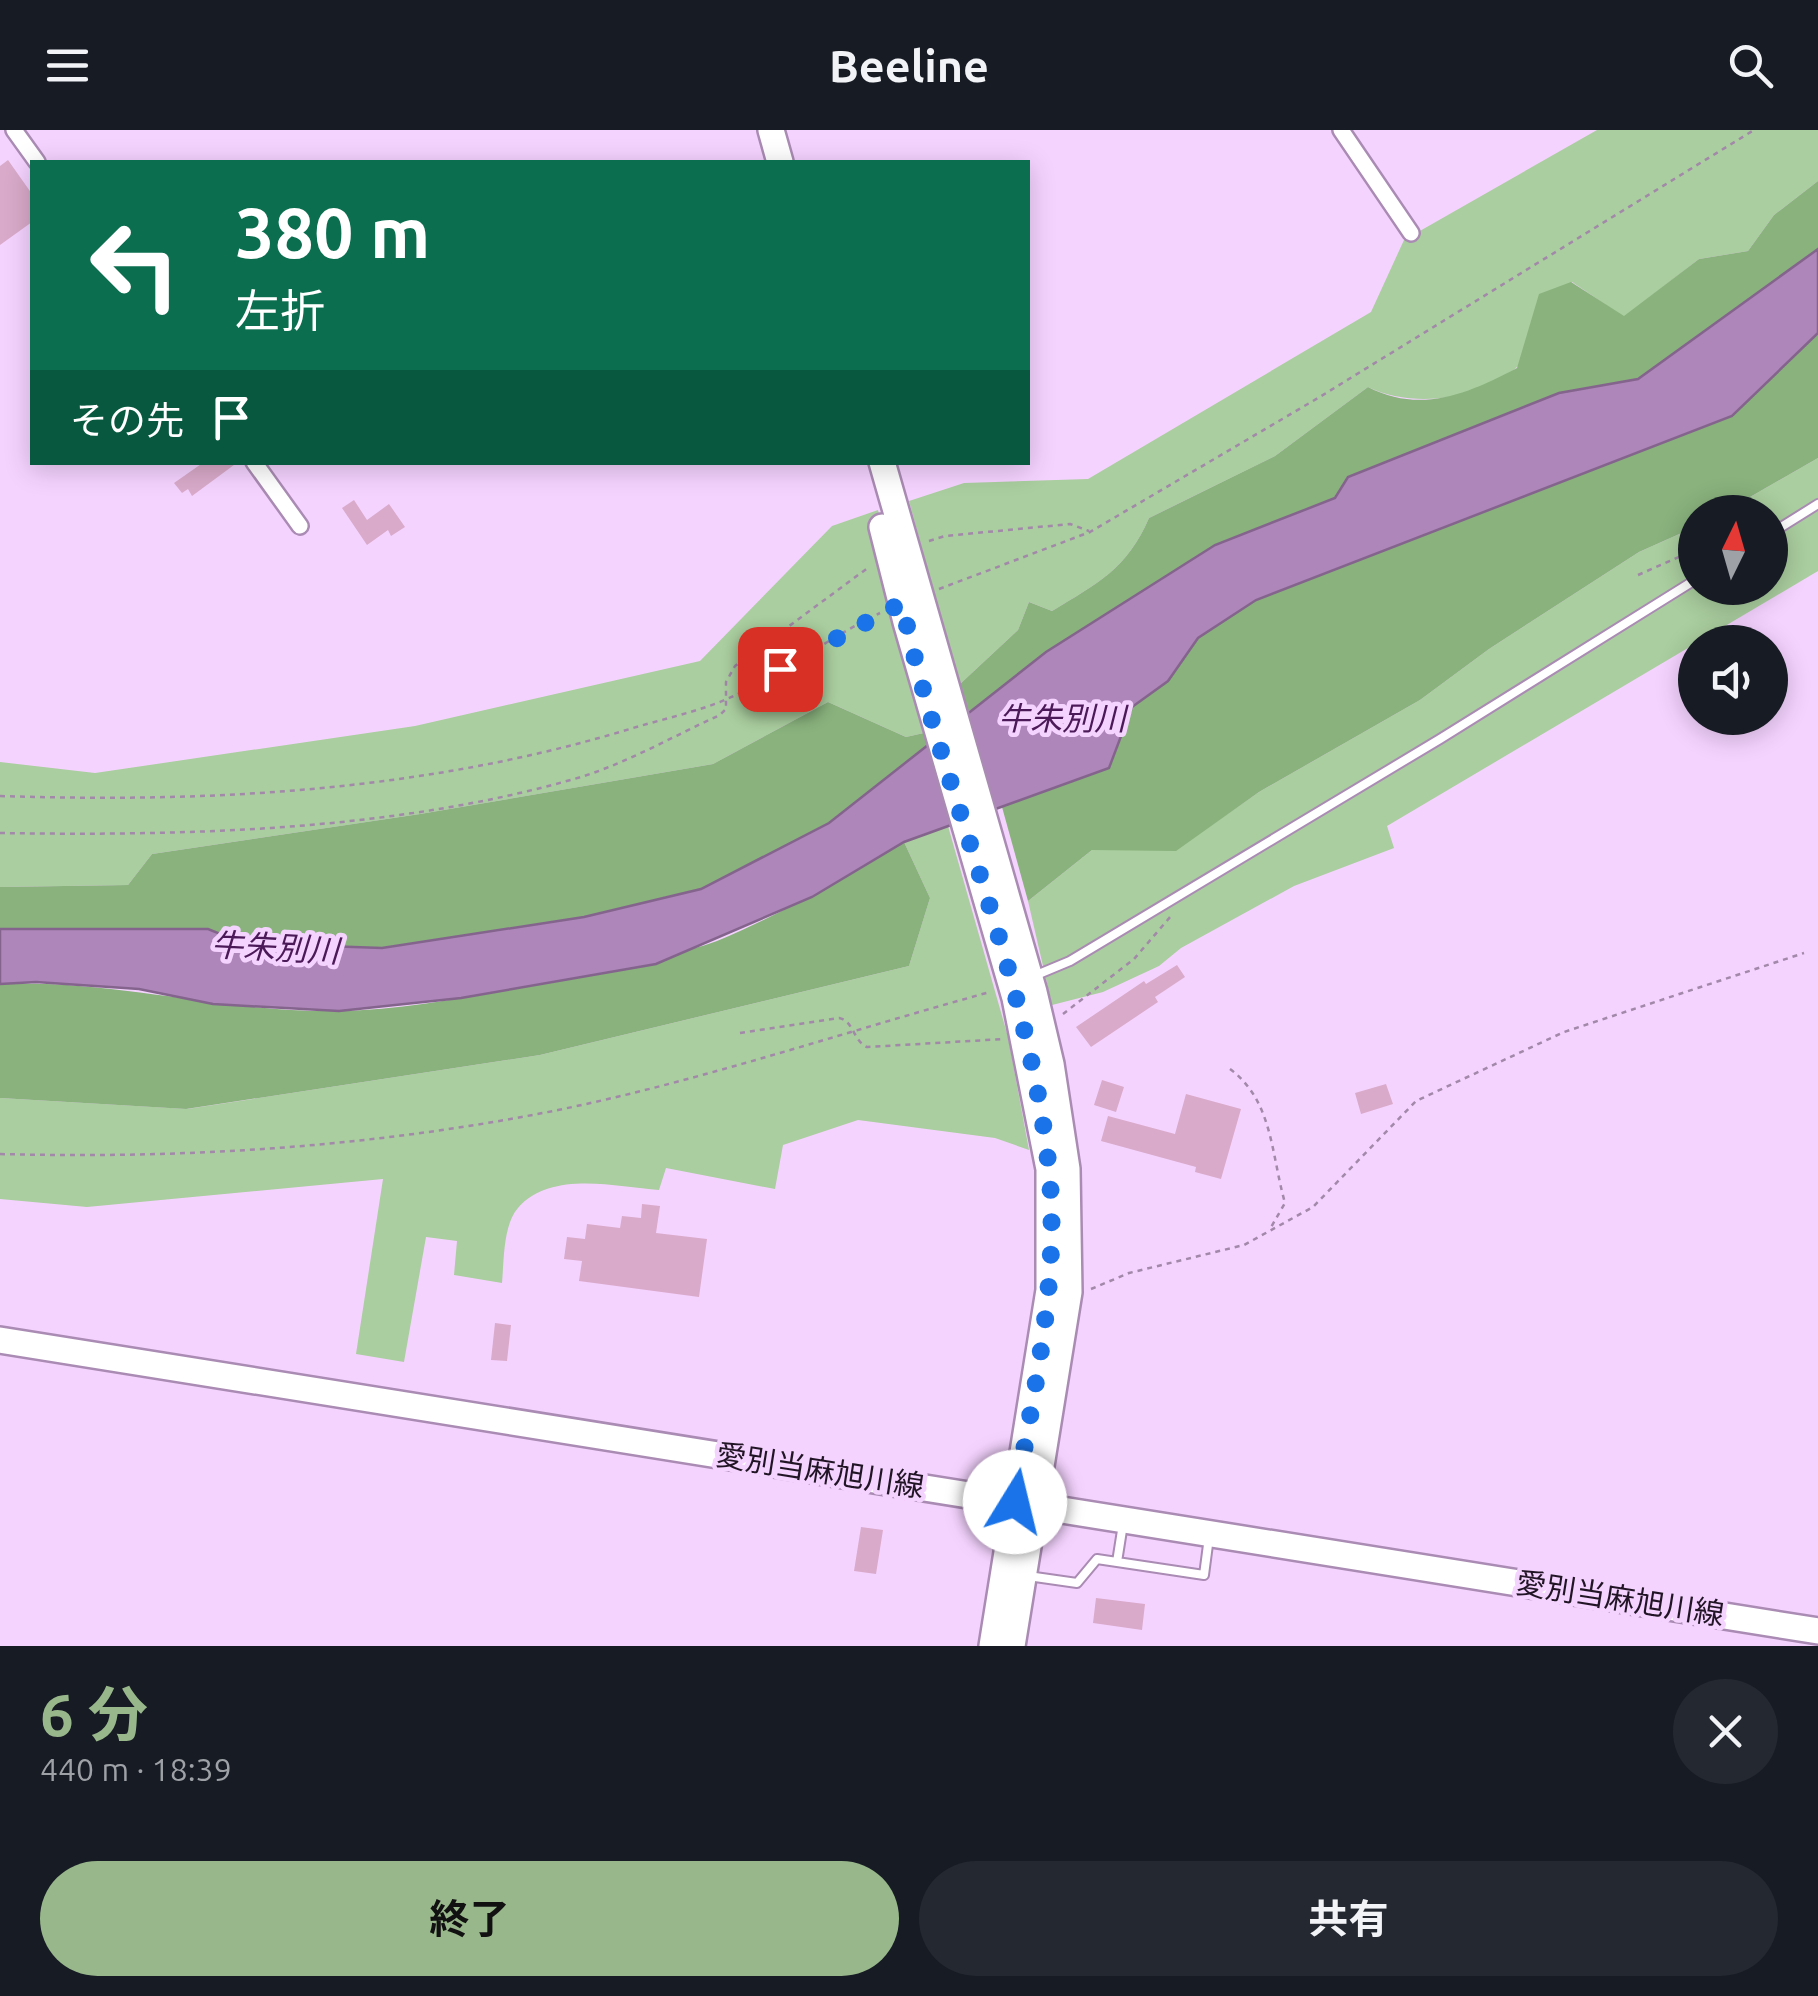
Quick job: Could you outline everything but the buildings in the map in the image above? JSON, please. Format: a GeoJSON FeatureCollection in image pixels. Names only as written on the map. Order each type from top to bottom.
{"type":"FeatureCollection","features":[{"type":"Feature","properties":{"kind":"main road"},"geometry":{"type":"LineString","coordinates":[[771,130],[779,160]]}},
{"type":"Feature","properties":{"kind":"main road"},"geometry":{"type":"LineString","coordinates":[[789,130],[797,160]]}},
{"type":"Feature","properties":{"kind":"main road"},"geometry":{"type":"LineString","coordinates":[[865,465],[912,609],[1021,982],[1050,1064],[1067,1170],[1069,1292],[992,1646]]}},
{"type":"Feature","properties":{"kind":"main road"},"geometry":{"type":"LineString","coordinates":[[883,465],[912,609]]}},
{"type":"Feature","properties":{"kind":"main road"},"geometry":{"type":"LineString","coordinates":[[1012,1646],[1024,1576],[1024,1504],[1049,1290],[1051,1228],[1049,1169],[1026,1040],[1021,982]]}},
{"type":"Feature","properties":{"kind":"main road","name":"愛別当麻旭川線"},"geometry":{"type":"LineString","coordinates":[[0,1340],[1818,1632]]}},
{"type":"Feature","properties":{"kind":"street"},"geometry":{"type":"LineString","coordinates":[[14,130],[36,160]]}},
{"type":"Feature","properties":{"kind":"street"},"geometry":{"type":"LineString","coordinates":[[1341,130],[1411,233]]}},
{"type":"Feature","properties":{"kind":"street"},"geometry":{"type":"LineString","coordinates":[[256,465],[300,526]]}},
{"type":"Feature","properties":{"kind":"lane"},"geometry":{"type":"LineString","coordinates":[[1788,523],[1818,504]]}},
{"type":"Feature","properties":{"kind":"lane"},"geometry":{"type":"LineString","coordinates":[[1021,982],[1070,960],[1168,902],[1678,590]]}},
{"type":"Feature","properties":{"kind":"lane"},"geometry":{"type":"LineString","coordinates":[[1118,1562],[1124,1520]]}},
{"type":"Feature","properties":{"kind":"lane"},"geometry":{"type":"LineString","coordinates":[[1024,1576],[1077,1582],[1097,1560],[1204,1575],[1210,1532]]}},
{"type":"Feature","properties":{"kind":"path"},"geometry":{"type":"LineString","coordinates":[[0,796],[101,800],[216,796],[404,781],[476,769],[595,740],[728,699],[912,609],[1090,532],[1318,398],[1754,130]]}},
{"type":"Feature","properties":{"kind":"path"},"geometry":{"type":"LineString","coordinates":[[926,542],[945,536],[1070,524],[1090,532]]}},
{"type":"Feature","properties":{"kind":"path"},"geometry":{"type":"LineString","coordinates":[[1638,575],[1678,557]]}},
{"type":"Feature","properties":{"kind":"path"},"geometry":{"type":"LineString","coordinates":[[0,833],[118,835],[245,829],[400,813],[506,796],[578,778],[720,714],[728,699],[726,682],[734,666],[868,568]]}},
{"type":"Feature","properties":{"kind":"path"},"geometry":{"type":"LineString","coordinates":[[1062,1015],[1134,958],[1164,928],[1171,914],[1168,902]]}},
{"type":"Feature","properties":{"kind":"path"},"geometry":{"type":"LineString","coordinates":[[1069,1292],[1097,1288],[1129,1273],[1244,1246],[1313,1208],[1416,1101],[1564,1032],[1804,953]]}},
{"type":"Feature","properties":{"kind":"path"},"geometry":{"type":"LineString","coordinates":[[0,1154],[230,1153],[392,1137],[558,1110],[699,1076],[1021,982]]}},
{"type":"Feature","properties":{"kind":"path"},"geometry":{"type":"LineString","coordinates":[[740,1033],[839,1018],[845,1019],[867,1047],[995,1042],[1005,1038]]}},
{"type":"Feature","properties":{"kind":"path"},"geometry":{"type":"LineString","coordinates":[[1230,1069],[1251,1085],[1269,1127],[1270,1153],[1285,1203],[1269,1230]]}},
{"type":"Feature","properties":{"kind":"green space"},"geometry":{"type":"Polygon","coordinates":[[[1597,130],[1818,130],[1818,181],[1774,215],[1748,251],[1699,259],[1624,317],[1572,282],[1523,361],[1483,388],[1424,399],[1385,394],[1368,387],[1275,456],[1149,518],[1121,562],[1083,592],[1052,611],[1029,602],[1018,630],[959,685],[909,501],[964,483],[1088,479],[1371,312],[1404,240],[1597,130]]]}},
{"type":"Feature","properties":{"kind":"green space"},"geometry":{"type":"Polygon","coordinates":[[[1818,181],[1818,249],[1638,379],[1559,393],[1335,498],[1215,545],[1046,652],[968,713],[959,685],[1018,630],[1029,602],[1052,611],[1097,583],[1131,550],[1149,518],[1275,456],[1368,387],[1387,395],[1425,400],[1462,393],[1517,368],[1539,294],[1571,282],[1624,316],[1699,259],[1748,251],[1774,215],[1818,181]]]}},
{"type":"Feature","properties":{"kind":"green space"},"geometry":{"type":"Polygon","coordinates":[[[1818,333],[1818,458],[1754,495],[1678,495],[1678,535],[1639,552],[1489,649],[1420,700],[1259,792],[1176,851],[1092,850],[1028,901],[1002,807],[1109,768],[1131,707],[1168,681],[1198,638],[1256,600],[1732,416],[1818,333]]]}},
{"type":"Feature","properties":{"kind":"green space"},"geometry":{"type":"Polygon","coordinates":[[[1818,458],[1818,571],[1788,589],[1788,495],[1754,495],[1818,458]]]}},
{"type":"Feature","properties":{"kind":"green space"},"geometry":{"type":"Polygon","coordinates":[[[878,510],[937,730],[906,737],[828,702],[713,764],[152,854],[128,885],[0,887],[0,762],[95,773],[415,726],[700,661],[832,526],[878,510]]]}},
{"type":"Feature","properties":{"kind":"green space"},"geometry":{"type":"Polygon","coordinates":[[[1678,535],[1678,605],[1761,605],[1727,625],[1678,625],[1678,654],[1387,826],[1394,848],[1294,886],[1181,948],[1159,966],[1103,992],[1052,1005],[1028,901],[1092,850],[1176,850],[1259,792],[1420,700],[1489,649],[1639,552],[1678,535]]]}},
{"type":"Feature","properties":{"kind":"green space"},"geometry":{"type":"Polygon","coordinates":[[[828,702],[906,737],[937,730],[939,736],[829,823],[701,889],[584,917],[382,948],[243,943],[208,929],[0,929],[0,887],[128,885],[152,854],[713,764],[828,702]]]}},
{"type":"Feature","properties":{"kind":"green space"},"geometry":{"type":"Polygon","coordinates":[[[948,826],[1008,1037],[1029,1150],[995,1138],[858,1120],[783,1145],[775,1189],[666,1168],[659,1190],[604,1184],[548,1189],[532,1196],[513,1215],[505,1244],[502,1283],[454,1275],[457,1241],[426,1237],[404,1362],[356,1354],[383,1179],[87,1207],[0,1199],[0,1098],[187,1109],[540,1055],[909,966],[930,898],[904,842],[948,826]]]}},
{"type":"Feature","properties":{"kind":"green space"},"geometry":{"type":"Polygon","coordinates":[[[904,842],[930,898],[909,966],[540,1055],[186,1109],[0,1098],[0,984],[85,986],[295,1010],[372,1010],[440,1002],[717,941],[789,907],[904,842]]]}},
{"type":"Feature","properties":{"kind":"water","name":"牛朱別川"},"geometry":{"type":"Polygon","coordinates":[[[1818,249],[1818,333],[1732,416],[1256,600],[1198,638],[1168,681],[1132,707],[1109,768],[904,842],[812,897],[656,964],[461,998],[339,1011],[213,1004],[139,989],[36,982],[0,984],[0,929],[208,929],[243,943],[382,948],[584,917],[701,889],[829,823],[1046,652],[1215,545],[1335,498],[1348,477],[1559,393],[1638,379],[1818,249]]]}},
{"type":"Feature","properties":{"kind":"route"},"geometry":{"type":"LineString","coordinates":[[780,669],[902,603],[1026,1040],[1049,1169],[1049,1290],[1015,1502]]}}]}
